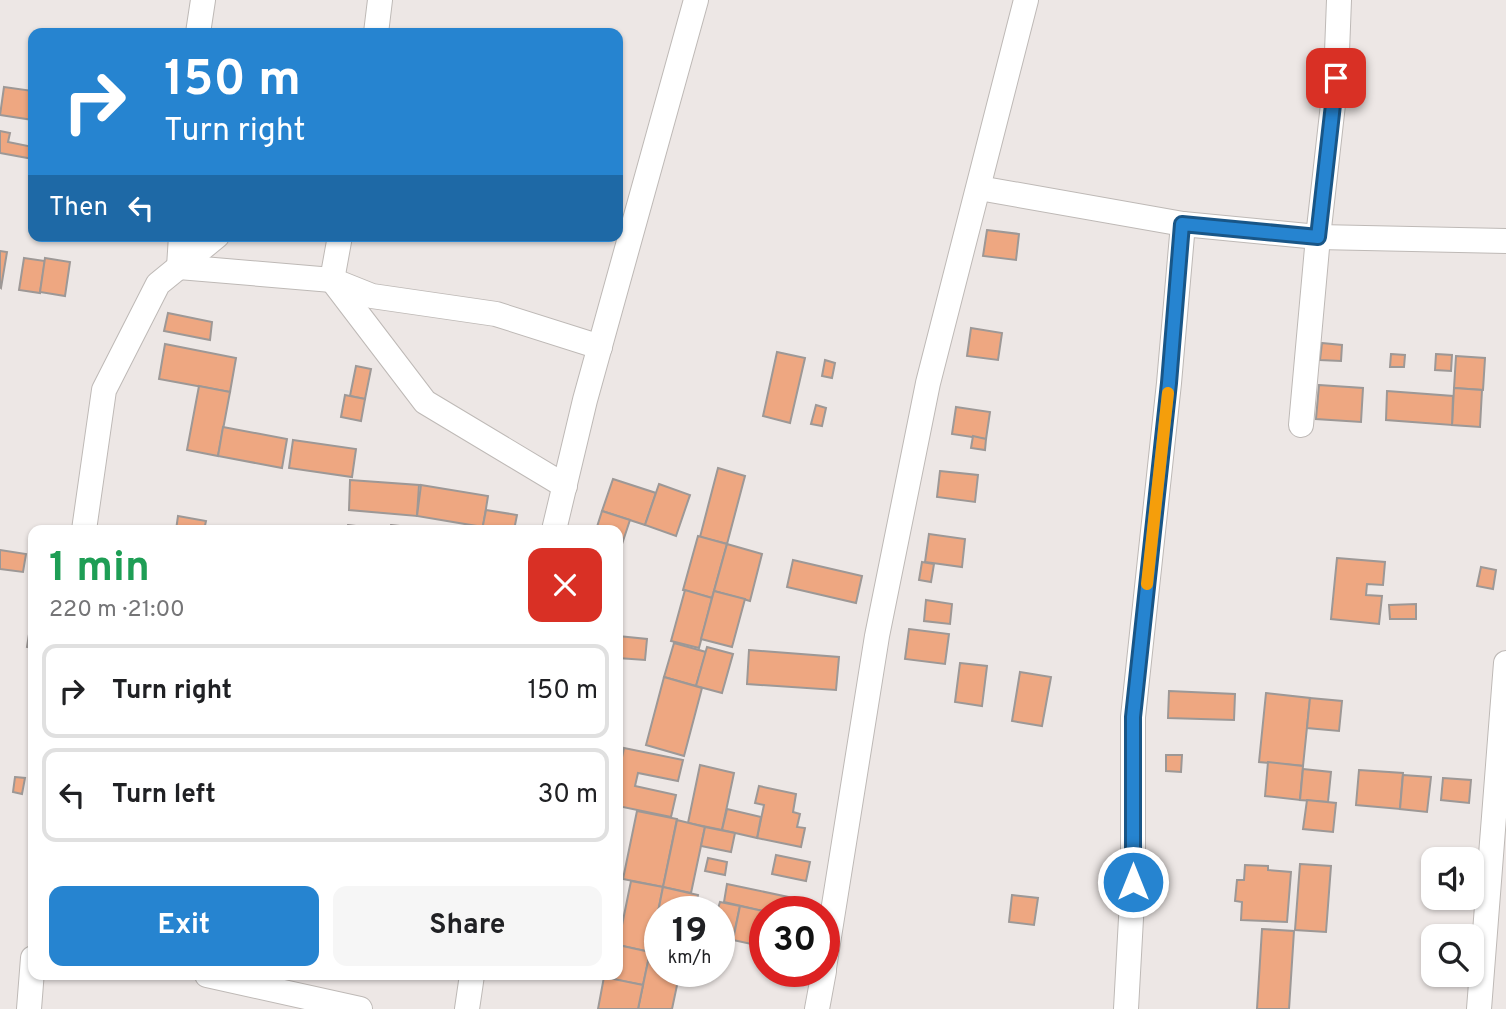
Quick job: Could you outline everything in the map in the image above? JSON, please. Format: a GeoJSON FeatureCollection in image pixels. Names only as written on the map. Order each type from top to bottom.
{"type":"FeatureCollection","features":[{"type":"Feature","properties":{"kind":"street"},"geometry":{"type":"LineString","coordinates":[[199,28],[204,0]]}},
{"type":"Feature","properties":{"kind":"street"},"geometry":{"type":"LineString","coordinates":[[377,28],[380,0]]}},
{"type":"Feature","properties":{"kind":"street"},"geometry":{"type":"LineString","coordinates":[[555,525],[600,347],[696,0]]}},
{"type":"Feature","properties":{"kind":"street"},"geometry":{"type":"LineString","coordinates":[[836,896],[882,609],[928,383],[1026,0]]}},
{"type":"Feature","properties":{"kind":"street"},"geometry":{"type":"LineString","coordinates":[[1301,425],[1336,78],[1339,0]]}},
{"type":"Feature","properties":{"kind":"street"},"geometry":{"type":"LineString","coordinates":[[979,188],[1182,224],[1318,237],[1506,241]]}},
{"type":"Feature","properties":{"kind":"street"},"geometry":{"type":"LineString","coordinates":[[1126,1009],[1133,882],[1133,717],[1169,383],[1182,224]]}},
{"type":"Feature","properties":{"kind":"street"},"geometry":{"type":"LineString","coordinates":[[179,268],[181,242]]}},
{"type":"Feature","properties":{"kind":"street"},"geometry":{"type":"LineString","coordinates":[[86,525],[104,390],[158,284],[210,242]]}},
{"type":"Feature","properties":{"kind":"street"},"geometry":{"type":"LineString","coordinates":[[339,242],[332,280],[425,402],[565,486]]}},
{"type":"Feature","properties":{"kind":"street"},"geometry":{"type":"LineString","coordinates":[[179,268],[332,280],[372,296],[496,314],[600,347]]}},
{"type":"Feature","properties":{"kind":"street"},"geometry":{"type":"LineString","coordinates":[[1479,1009],[1506,663]]}},
{"type":"Feature","properties":{"kind":"street"},"geometry":{"type":"LineString","coordinates":[[29,1009],[31,980]]}},
{"type":"Feature","properties":{"kind":"street"},"geometry":{"type":"LineString","coordinates":[[230,980],[360,1009]]}},
{"type":"Feature","properties":{"kind":"street"},"geometry":{"type":"LineString","coordinates":[[467,1009],[471,980]]}},
{"type":"Feature","properties":{"kind":"street"},"geometry":{"type":"LineString","coordinates":[[817,1009],[821,987]]}},
{"type":"Feature","properties":{"kind":"building"},"geometry":{"type":"Polygon","coordinates":[[[4,87],[28,90],[28,119],[0,115],[4,87]]]}},
{"type":"Feature","properties":{"kind":"building"},"geometry":{"type":"Polygon","coordinates":[[[0,131],[10,133],[8,142],[28,146],[28,158],[0,153],[0,131]]]}},
{"type":"Feature","properties":{"kind":"building"},"geometry":{"type":"Polygon","coordinates":[[[987,230],[1019,234],[1016,260],[983,256],[987,230]]]}},
{"type":"Feature","properties":{"kind":"building"},"geometry":{"type":"Polygon","coordinates":[[[0,251],[7,252],[1,288],[0,287],[0,251]]]}},
{"type":"Feature","properties":{"kind":"building"},"geometry":{"type":"Polygon","coordinates":[[[24,258],[45,261],[40,293],[19,290],[24,258]]]}},
{"type":"Feature","properties":{"kind":"building"},"geometry":{"type":"Polygon","coordinates":[[[45,258],[70,262],[65,296],[40,292],[45,258]]]}},
{"type":"Feature","properties":{"kind":"building"},"geometry":{"type":"Polygon","coordinates":[[[168,313],[212,322],[210,340],[164,331],[168,313]]]}},
{"type":"Feature","properties":{"kind":"building"},"geometry":{"type":"Polygon","coordinates":[[[971,328],[1002,333],[998,360],[967,356],[971,328]]]}},
{"type":"Feature","properties":{"kind":"building"},"geometry":{"type":"Polygon","coordinates":[[[1322,343],[1342,345],[1341,361],[1320,360],[1322,343]]]}},
{"type":"Feature","properties":{"kind":"building"},"geometry":{"type":"Polygon","coordinates":[[[165,344],[236,358],[230,392],[159,379],[165,344]]]}},
{"type":"Feature","properties":{"kind":"building"},"geometry":{"type":"Polygon","coordinates":[[[777,352],[805,358],[790,423],[763,416],[777,352]]]}},
{"type":"Feature","properties":{"kind":"building"},"geometry":{"type":"Polygon","coordinates":[[[1391,354],[1405,355],[1404,367],[1390,367],[1391,354]]]}},
{"type":"Feature","properties":{"kind":"building"},"geometry":{"type":"Polygon","coordinates":[[[1436,354],[1452,355],[1451,371],[1435,370],[1436,354]]]}},
{"type":"Feature","properties":{"kind":"building"},"geometry":{"type":"Polygon","coordinates":[[[1456,356],[1485,358],[1483,390],[1454,388],[1456,356]]]}},
{"type":"Feature","properties":{"kind":"building"},"geometry":{"type":"Polygon","coordinates":[[[825,360],[835,363],[832,378],[822,376],[825,360]]]}},
{"type":"Feature","properties":{"kind":"building"},"geometry":{"type":"Polygon","coordinates":[[[356,366],[371,369],[365,399],[350,396],[356,366]]]}},
{"type":"Feature","properties":{"kind":"building"},"geometry":{"type":"Polygon","coordinates":[[[1319,385],[1363,388],[1361,422],[1316,419],[1319,385]]]}},
{"type":"Feature","properties":{"kind":"building"},"geometry":{"type":"Polygon","coordinates":[[[199,386],[230,392],[218,456],[187,450],[199,386]]]}},
{"type":"Feature","properties":{"kind":"building"},"geometry":{"type":"Polygon","coordinates":[[[1454,388],[1482,390],[1480,427],[1452,425],[1454,388]]]}},
{"type":"Feature","properties":{"kind":"building"},"geometry":{"type":"Polygon","coordinates":[[[1387,391],[1453,396],[1452,425],[1386,420],[1387,391]]]}},
{"type":"Feature","properties":{"kind":"building"},"geometry":{"type":"Polygon","coordinates":[[[345,395],[365,399],[361,421],[341,417],[345,395]]]}},
{"type":"Feature","properties":{"kind":"building"},"geometry":{"type":"Polygon","coordinates":[[[816,405],[826,408],[822,426],[811,424],[816,405]]]}},
{"type":"Feature","properties":{"kind":"building"},"geometry":{"type":"Polygon","coordinates":[[[956,407],[990,412],[986,439],[952,434],[956,407]]]}},
{"type":"Feature","properties":{"kind":"building"},"geometry":{"type":"Polygon","coordinates":[[[223,427],[287,439],[282,468],[218,456],[223,427]]]}},
{"type":"Feature","properties":{"kind":"building"},"geometry":{"type":"Polygon","coordinates":[[[973,436],[986,439],[985,450],[971,448],[973,436]]]}},
{"type":"Feature","properties":{"kind":"building"},"geometry":{"type":"Polygon","coordinates":[[[293,440],[356,449],[352,477],[289,468],[293,440]]]}},
{"type":"Feature","properties":{"kind":"building"},"geometry":{"type":"Polygon","coordinates":[[[718,468],[745,476],[727,544],[700,537],[718,468]]]}},
{"type":"Feature","properties":{"kind":"building"},"geometry":{"type":"Polygon","coordinates":[[[940,471],[978,475],[975,502],[937,497],[940,471]]]}},
{"type":"Feature","properties":{"kind":"building"},"geometry":{"type":"Polygon","coordinates":[[[613,479],[656,493],[645,525],[602,511],[613,479]]]}},
{"type":"Feature","properties":{"kind":"building"},"geometry":{"type":"Polygon","coordinates":[[[350,480],[419,485],[417,516],[349,510],[350,480]]]}},
{"type":"Feature","properties":{"kind":"building"},"geometry":{"type":"Polygon","coordinates":[[[659,484],[690,495],[676,536],[645,525],[659,484]]]}},
{"type":"Feature","properties":{"kind":"building"},"geometry":{"type":"Polygon","coordinates":[[[421,485],[488,496],[483,525],[417,516],[421,485]]]}},
{"type":"Feature","properties":{"kind":"building"},"geometry":{"type":"Polygon","coordinates":[[[486,510],[517,515],[515,525],[483,525],[486,510]]]}},
{"type":"Feature","properties":{"kind":"building"},"geometry":{"type":"Polygon","coordinates":[[[602,511],[630,520],[623,541],[623,525],[598,525],[602,511]]]}},
{"type":"Feature","properties":{"kind":"building"},"geometry":{"type":"Polygon","coordinates":[[[178,516],[206,521],[205,525],[177,525],[178,516]]]}},
{"type":"Feature","properties":{"kind":"building"},"geometry":{"type":"Polygon","coordinates":[[[929,534],[965,539],[962,567],[925,562],[929,534]]]}},
{"type":"Feature","properties":{"kind":"building"},"geometry":{"type":"Polygon","coordinates":[[[698,536],[727,544],[712,598],[683,590],[698,536]]]}},
{"type":"Feature","properties":{"kind":"building"},"geometry":{"type":"Polygon","coordinates":[[[727,544],[762,554],[750,601],[714,591],[727,544]]]}},
{"type":"Feature","properties":{"kind":"building"},"geometry":{"type":"Polygon","coordinates":[[[0,550],[26,554],[23,572],[0,569],[0,550]]]}},
{"type":"Feature","properties":{"kind":"building"},"geometry":{"type":"Polygon","coordinates":[[[1337,558],[1385,562],[1383,585],[1367,584],[1366,595],[1382,596],[1379,624],[1331,619],[1337,558]]]}},
{"type":"Feature","properties":{"kind":"building"},"geometry":{"type":"Polygon","coordinates":[[[793,560],[862,576],[856,603],[787,587],[793,560]]]}},
{"type":"Feature","properties":{"kind":"building"},"geometry":{"type":"Polygon","coordinates":[[[922,562],[934,564],[931,582],[919,580],[922,562]]]}},
{"type":"Feature","properties":{"kind":"building"},"geometry":{"type":"Polygon","coordinates":[[[1481,567],[1496,570],[1493,589],[1477,586],[1481,567]]]}},
{"type":"Feature","properties":{"kind":"building"},"geometry":{"type":"Polygon","coordinates":[[[685,590],[712,598],[699,648],[671,641],[685,590]]]}},
{"type":"Feature","properties":{"kind":"building"},"geometry":{"type":"Polygon","coordinates":[[[714,591],[745,599],[732,647],[701,639],[714,591]]]}},
{"type":"Feature","properties":{"kind":"building"},"geometry":{"type":"Polygon","coordinates":[[[926,600],[952,604],[950,624],[924,621],[926,600]]]}},
{"type":"Feature","properties":{"kind":"building"},"geometry":{"type":"Polygon","coordinates":[[[1416,604],[1416,619],[1390,619],[1389,605],[1416,604]]]}},
{"type":"Feature","properties":{"kind":"building"},"geometry":{"type":"Polygon","coordinates":[[[909,629],[949,634],[945,664],[905,659],[909,629]]]}},
{"type":"Feature","properties":{"kind":"building"},"geometry":{"type":"Polygon","coordinates":[[[623,637],[647,639],[645,660],[623,658],[623,637]]]}},
{"type":"Feature","properties":{"kind":"building"},"geometry":{"type":"Polygon","coordinates":[[[674,643],[706,652],[696,686],[664,677],[674,643]]]}},
{"type":"Feature","properties":{"kind":"building"},"geometry":{"type":"Polygon","coordinates":[[[707,647],[733,654],[722,693],[696,686],[707,647]]]}},
{"type":"Feature","properties":{"kind":"building"},"geometry":{"type":"Polygon","coordinates":[[[749,650],[839,657],[836,690],[747,684],[749,650]]]}},
{"type":"Feature","properties":{"kind":"building"},"geometry":{"type":"Polygon","coordinates":[[[960,663],[987,666],[982,706],[955,702],[960,663]]]}},
{"type":"Feature","properties":{"kind":"building"},"geometry":{"type":"Polygon","coordinates":[[[1020,672],[1051,677],[1042,726],[1012,721],[1020,672]]]}},
{"type":"Feature","properties":{"kind":"building"},"geometry":{"type":"Polygon","coordinates":[[[664,677],[702,688],[684,756],[646,745],[664,677]]]}},
{"type":"Feature","properties":{"kind":"building"},"geometry":{"type":"Polygon","coordinates":[[[1169,691],[1235,694],[1234,720],[1168,718],[1169,691]]]}},
{"type":"Feature","properties":{"kind":"building"},"geometry":{"type":"Polygon","coordinates":[[[1266,693],[1310,698],[1303,766],[1259,762],[1266,693]]]}},
{"type":"Feature","properties":{"kind":"building"},"geometry":{"type":"Polygon","coordinates":[[[1310,698],[1342,701],[1339,731],[1307,728],[1310,698]]]}},
{"type":"Feature","properties":{"kind":"building"},"geometry":{"type":"Polygon","coordinates":[[[624,748],[683,760],[678,781],[638,773],[635,786],[676,795],[671,817],[623,807],[624,748]]]}},
{"type":"Feature","properties":{"kind":"building"},"geometry":{"type":"Polygon","coordinates":[[[1166,755],[1182,755],[1181,772],[1166,771],[1166,755]]]}},
{"type":"Feature","properties":{"kind":"building"},"geometry":{"type":"Polygon","coordinates":[[[1268,762],[1303,766],[1300,800],[1265,796],[1268,762]]]}},
{"type":"Feature","properties":{"kind":"building"},"geometry":{"type":"Polygon","coordinates":[[[700,765],[734,773],[722,830],[688,823],[700,765]]]}},
{"type":"Feature","properties":{"kind":"building"},"geometry":{"type":"Polygon","coordinates":[[[1303,769],[1331,772],[1328,802],[1300,800],[1303,769]]]}},
{"type":"Feature","properties":{"kind":"building"},"geometry":{"type":"Polygon","coordinates":[[[1359,770],[1403,773],[1400,809],[1356,805],[1359,770]]]}},
{"type":"Feature","properties":{"kind":"building"},"geometry":{"type":"Polygon","coordinates":[[[1403,775],[1431,777],[1427,812],[1400,809],[1403,775]]]}},
{"type":"Feature","properties":{"kind":"building"},"geometry":{"type":"Polygon","coordinates":[[[15,777],[25,778],[22,794],[13,792],[15,777]]]}},
{"type":"Feature","properties":{"kind":"building"},"geometry":{"type":"Polygon","coordinates":[[[1443,778],[1471,780],[1469,803],[1441,800],[1443,778]]]}},
{"type":"Feature","properties":{"kind":"building"},"geometry":{"type":"Polygon","coordinates":[[[759,786],[796,794],[793,812],[800,814],[797,827],[805,828],[801,847],[757,838],[764,805],[755,803],[759,786]]]}},
{"type":"Feature","properties":{"kind":"building"},"geometry":{"type":"Polygon","coordinates":[[[1307,800],[1336,803],[1333,832],[1303,829],[1307,800]]]}},
{"type":"Feature","properties":{"kind":"building"},"geometry":{"type":"Polygon","coordinates":[[[727,809],[761,817],[757,838],[722,830],[727,809]]]}},
{"type":"Feature","properties":{"kind":"building"},"geometry":{"type":"Polygon","coordinates":[[[637,811],[677,819],[663,887],[623,879],[637,811]]]}},
{"type":"Feature","properties":{"kind":"building"},"geometry":{"type":"Polygon","coordinates":[[[677,820],[705,827],[691,893],[663,887],[677,820]]]}},
{"type":"Feature","properties":{"kind":"building"},"geometry":{"type":"Polygon","coordinates":[[[705,827],[735,833],[731,852],[701,846],[705,827]]]}},
{"type":"Feature","properties":{"kind":"building"},"geometry":{"type":"Polygon","coordinates":[[[776,855],[810,862],[806,881],[772,874],[776,855]]]}},
{"type":"Feature","properties":{"kind":"building"},"geometry":{"type":"Polygon","coordinates":[[[708,858],[727,862],[725,875],[705,871],[708,858]]]}},
{"type":"Feature","properties":{"kind":"building"},"geometry":{"type":"Polygon","coordinates":[[[1300,864],[1331,866],[1326,932],[1295,930],[1300,864]]]}},
{"type":"Feature","properties":{"kind":"building"},"geometry":{"type":"Polygon","coordinates":[[[1245,865],[1268,866],[1268,870],[1291,872],[1287,922],[1241,920],[1242,902],[1235,901],[1237,880],[1244,880],[1245,865]]]}},
{"type":"Feature","properties":{"kind":"building"},"geometry":{"type":"Polygon","coordinates":[[[631,881],[663,887],[661,896],[644,896],[644,951],[623,946],[623,920],[631,881]]]}},
{"type":"Feature","properties":{"kind":"building"},"geometry":{"type":"Polygon","coordinates":[[[727,884],[784,896],[749,896],[749,908],[735,905],[735,896],[725,896],[727,884]]]}},
{"type":"Feature","properties":{"kind":"building"},"geometry":{"type":"Polygon","coordinates":[[[663,887],[698,895],[698,896],[661,896],[663,887]]]}},
{"type":"Feature","properties":{"kind":"building"},"geometry":{"type":"Polygon","coordinates":[[[1012,895],[1038,898],[1034,925],[1009,922],[1012,895]]]}},
{"type":"Feature","properties":{"kind":"building"},"geometry":{"type":"Polygon","coordinates":[[[735,905],[740,906],[735,930],[735,905]]]}},
{"type":"Feature","properties":{"kind":"building"},"geometry":{"type":"Polygon","coordinates":[[[740,906],[749,908],[749,944],[735,940],[740,906]]]}},
{"type":"Feature","properties":{"kind":"building"},"geometry":{"type":"Polygon","coordinates":[[[1262,929],[1294,931],[1289,1009],[1257,1009],[1262,929]]]}},
{"type":"Feature","properties":{"kind":"building"},"geometry":{"type":"Polygon","coordinates":[[[623,946],[644,951],[643,985],[617,980],[623,980],[623,946]]]}},
{"type":"Feature","properties":{"kind":"building"},"geometry":{"type":"Polygon","coordinates":[[[603,980],[643,985],[638,1009],[598,1009],[603,980]]]}},
{"type":"Feature","properties":{"kind":"building"},"geometry":{"type":"Polygon","coordinates":[[[644,980],[644,987],[677,987],[672,1009],[638,1009],[644,980]]]}},
{"type":"Feature","properties":{"kind":"slow traffic"},"geometry":{"type":"LineString","coordinates":[[1147,584],[1168,393]]}},
{"type":"Feature","properties":{"kind":"route"},"geometry":{"type":"LineString","coordinates":[[1133,882],[1133,717],[1169,383],[1182,224],[1318,237],[1336,78]]}}]}
